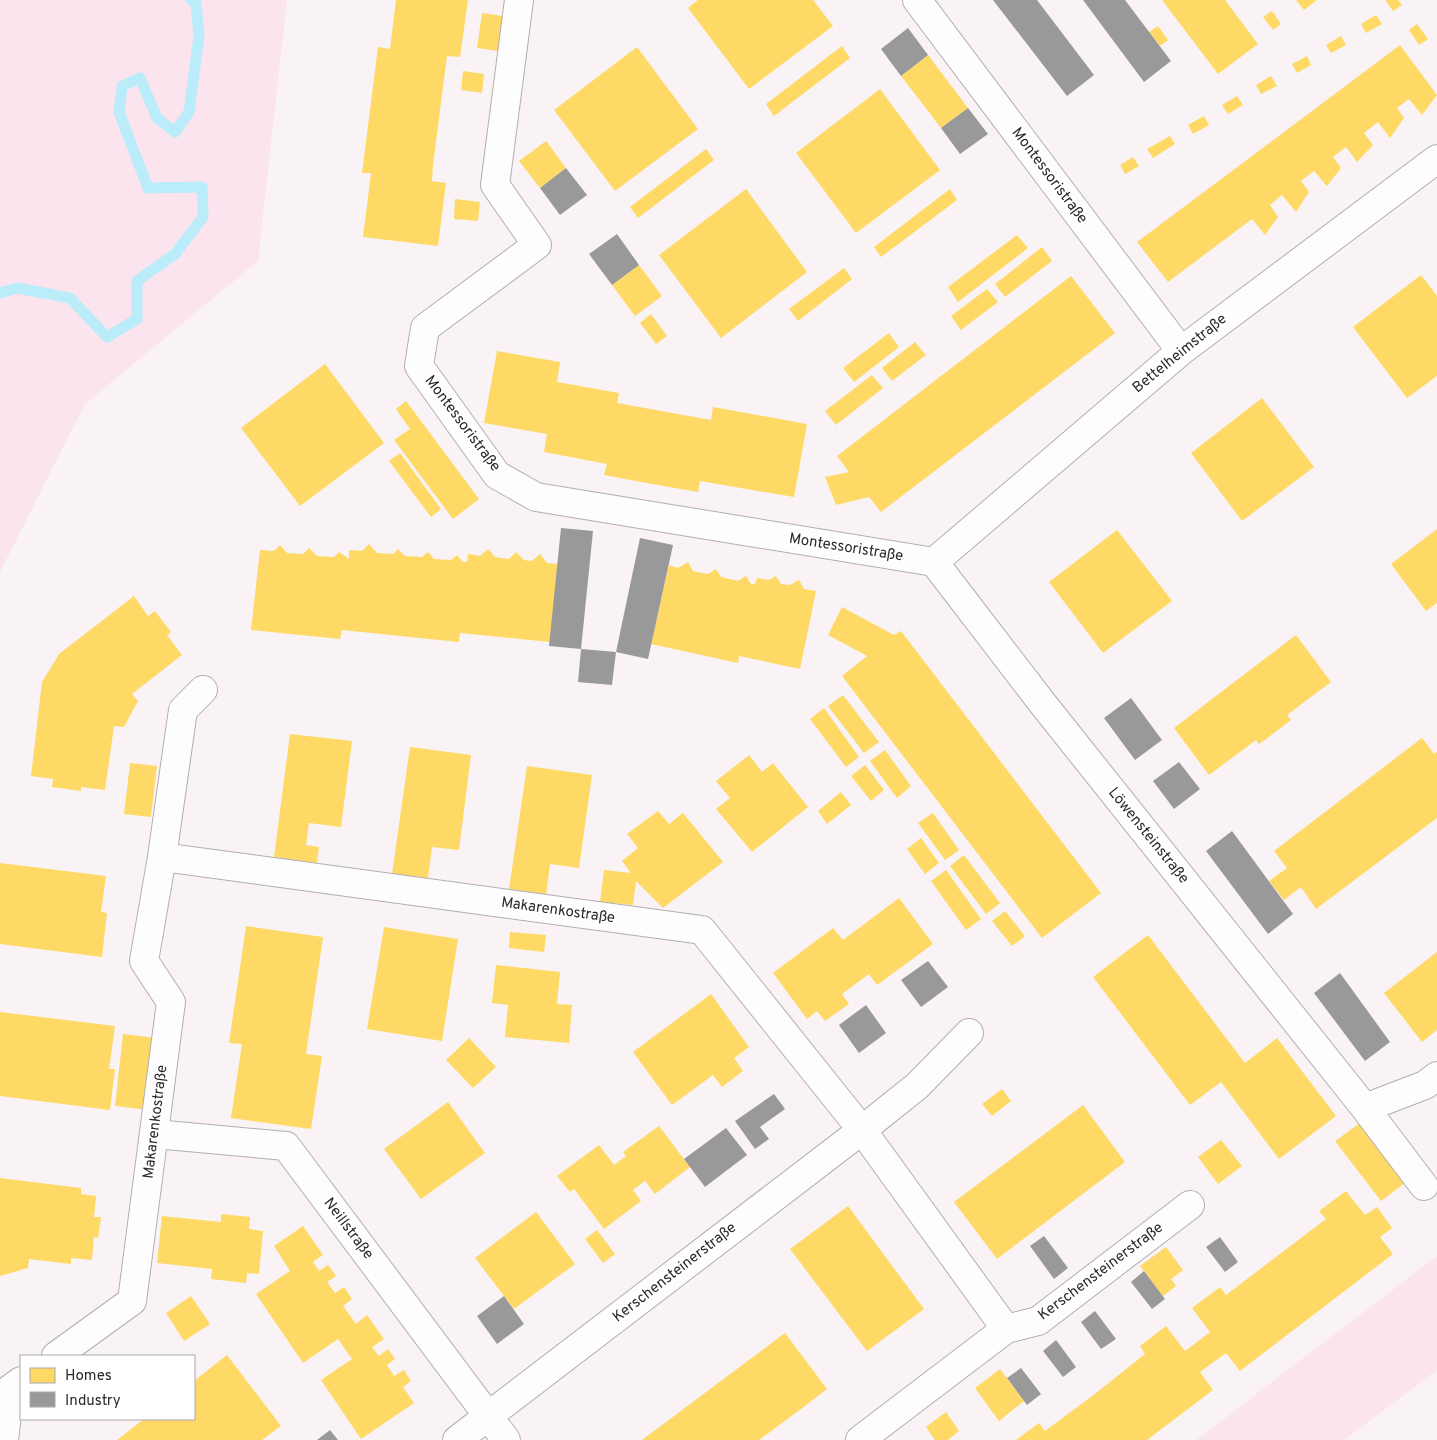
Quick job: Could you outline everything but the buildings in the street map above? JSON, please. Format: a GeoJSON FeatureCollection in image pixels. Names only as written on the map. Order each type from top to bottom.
{"type":"FeatureCollection","features":[{"type":"Feature","properties":{"kind":"street","name":"Montessoristraße"},"geometry":{"type":"LineString","coordinates":[[519,0],[494,185],[537,245],[425,328],[419,366],[497,475],[536,497],[934,562]]}},
{"type":"Feature","properties":{"kind":"street","name":"Montessoristraße"},"geometry":{"type":"LineString","coordinates":[[917,0],[1180,351]]}},
{"type":"Feature","properties":{"kind":"street","name":"Bettelheimstraße"},"geometry":{"type":"LineString","coordinates":[[934,562],[1180,351],[1437,159]]}},
{"type":"Feature","properties":{"kind":"street","name":"Löwensteinstraße"},"geometry":{"type":"LineString","coordinates":[[934,562],[1059,725],[1424,1186]]}},
{"type":"Feature","properties":{"kind":"street","name":"Makarenkostraße"},"geometry":{"type":"LineString","coordinates":[[57,1355],[132,1301],[171,1002],[144,960],[162,858],[182,710],[203,690]]}},
{"type":"Feature","properties":{"kind":"street","name":"Makarenkostraße"},"geometry":{"type":"LineString","coordinates":[[162,858],[702,930],[862,1130]]}},
{"type":"Feature","properties":{"kind":"street","name":"Kerschensteinerstraße"},"geometry":{"type":"LineString","coordinates":[[457,1440],[862,1130],[917,1086],[969,1033]]}},
{"type":"Feature","properties":{"kind":"street"},"geometry":{"type":"LineString","coordinates":[[1364,1108],[1425,1085],[1437,1076]]}},
{"type":"Feature","properties":{"kind":"street"},"geometry":{"type":"LineString","coordinates":[[862,1130],[1006,1329]]}},
{"type":"Feature","properties":{"kind":"street","name":"Neillstraße"},"geometry":{"type":"LineString","coordinates":[[155,1134],[286,1146],[489,1417]]}},
{"type":"Feature","properties":{"kind":"street","name":"Kerschensteinerstraße"},"geometry":{"type":"LineString","coordinates":[[860,1440],[1006,1329],[1038,1321],[1190,1204]]}},
{"type":"Feature","properties":{"kind":"street"},"geometry":{"type":"LineString","coordinates":[[4,1440],[10,1389],[20,1382]]}},
{"type":"Feature","properties":{"kind":"street"},"geometry":{"type":"LineString","coordinates":[[489,1417],[506,1440]]}},
{"type":"Feature","properties":{"kind":"shaded area"},"geometry":{"type":"Polygon","coordinates":[[[0,0],[287,0],[258,261],[85,404],[0,572],[0,0]]]}},
{"type":"Feature","properties":{"kind":"shaded area"},"geometry":{"type":"Polygon","coordinates":[[[1437,1256],[1437,1370],[1344,1440],[1196,1440],[1437,1256]]]}},
{"type":"Feature","properties":{"kind":"waterway"},"geometry":{"type":"LineString","coordinates":[[0,293],[17,288],[70,298],[107,337],[137,319],[137,281],[175,254],[203,217],[202,187],[148,188],[119,112],[122,86],[140,78],[157,118],[175,132],[189,112],[199,36],[196,3],[191,0]]}}]}
